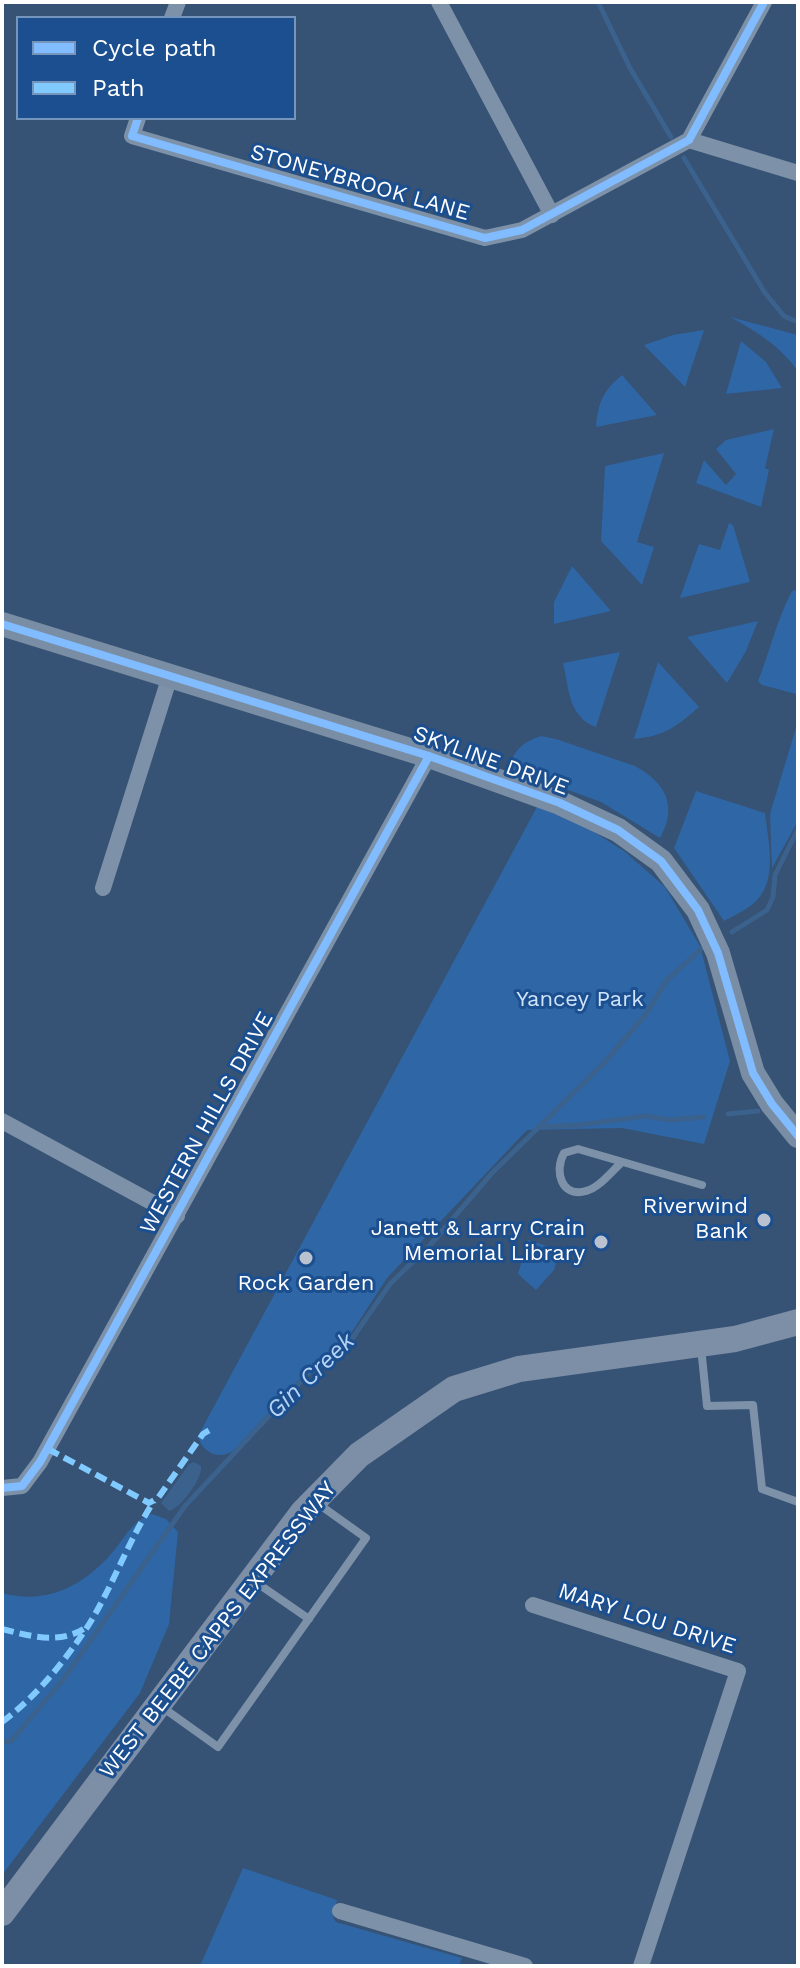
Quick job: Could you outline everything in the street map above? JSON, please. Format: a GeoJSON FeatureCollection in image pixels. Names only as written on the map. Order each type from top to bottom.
{"type":"FeatureCollection","features":[{"type":"Feature","properties":{"kind":"main road","name":"WEST BEEBE CAPPS EXPRESSWAY"},"geometry":{"type":"LineString","coordinates":[[2,1913],[313,1500],[359,1455],[454,1389],[519,1369],[701,1345],[798,1322]]}},
{"type":"Feature","properties":{"kind":"street"},"geometry":{"type":"LineString","coordinates":[[439,2],[552,215]]}},
{"type":"Feature","properties":{"kind":"street"},"geometry":{"type":"LineString","coordinates":[[764,2],[689,140],[798,173]]}},
{"type":"Feature","properties":{"kind":"street","name":"STONEYBROOK LANE"},"geometry":{"type":"LineString","coordinates":[[137,120],[132,136],[485,238],[522,230],[689,140]]}},
{"type":"Feature","properties":{"kind":"street","name":"SKYLINE DRIVE"},"geometry":{"type":"LineString","coordinates":[[2,624],[429,756],[560,803],[618,830],[661,861],[698,910],[718,953],[753,1073],[772,1104],[798,1136]]}},
{"type":"Feature","properties":{"kind":"street"},"geometry":{"type":"LineString","coordinates":[[103,888],[170,676]]}},
{"type":"Feature","properties":{"kind":"street","name":"WESTERN HILLS DRIVE"},"geometry":{"type":"LineString","coordinates":[[2,1488],[22,1486],[40,1462],[429,756]]}},
{"type":"Feature","properties":{"kind":"street"},"geometry":{"type":"LineString","coordinates":[[2,1121],[177,1216]]}},
{"type":"Feature","properties":{"kind":"street","name":"MARY LOU DRIVE"},"geometry":{"type":"LineString","coordinates":[[533,1605],[738,1671],[641,1966]]}},
{"type":"Feature","properties":{"kind":"street"},"geometry":{"type":"LineString","coordinates":[[340,1911],[525,1966]]}},
{"type":"Feature","properties":{"kind":"lane"},"geometry":{"type":"LineString","coordinates":[[622,1162],[590,1191],[581,1192],[567,1188],[560,1182],[557,1167],[564,1153],[578,1149],[702,1185]]}},
{"type":"Feature","properties":{"kind":"lane"},"geometry":{"type":"LineString","coordinates":[[701,1345],[707,1406],[753,1405],[762,1489],[798,1502]]}},
{"type":"Feature","properties":{"kind":"lane"},"geometry":{"type":"LineString","coordinates":[[159,1705],[218,1747],[366,1538],[313,1500]]}},
{"type":"Feature","properties":{"kind":"lane"},"geometry":{"type":"LineString","coordinates":[[252,1580],[309,1619]]}},
{"type":"Feature","properties":{"kind":"green space"},"geometry":{"type":"Polygon","coordinates":[[[730,317],[798,335],[798,371],[767,340],[730,317]]]}},
{"type":"Feature","properties":{"kind":"green space"},"geometry":{"type":"Polygon","coordinates":[[[704,330],[685,387],[644,345],[673,335],[704,330]]]}},
{"type":"Feature","properties":{"kind":"green space"},"geometry":{"type":"Polygon","coordinates":[[[741,341],[766,362],[782,388],[726,394],[741,341]]]}},
{"type":"Feature","properties":{"kind":"green space"},"geometry":{"type":"Polygon","coordinates":[[[622,375],[657,415],[596,427],[603,398],[622,375]]]}},
{"type":"Feature","properties":{"kind":"green space"},"geometry":{"type":"Polygon","coordinates":[[[774,429],[765,468],[769,470],[761,507],[696,483],[704,460],[726,485],[736,474],[716,449],[726,440],[774,429]]]}},
{"type":"Feature","properties":{"kind":"green space"},"geometry":{"type":"Polygon","coordinates":[[[664,453],[637,542],[654,547],[642,585],[601,541],[605,466],[664,453]]]}},
{"type":"Feature","properties":{"kind":"green space"},"geometry":{"type":"Polygon","coordinates":[[[729,523],[733,525],[750,582],[680,598],[699,544],[720,550],[729,523]]]}},
{"type":"Feature","properties":{"kind":"green space"},"geometry":{"type":"Polygon","coordinates":[[[572,566],[611,611],[554,624],[554,602],[572,566]]]}},
{"type":"Feature","properties":{"kind":"green space"},"geometry":{"type":"Polygon","coordinates":[[[798,589],[796,694],[762,685],[758,681],[787,602],[792,591],[798,589]]]}},
{"type":"Feature","properties":{"kind":"green space"},"geometry":{"type":"Polygon","coordinates":[[[758,621],[746,651],[727,683],[687,637],[758,621]]]}},
{"type":"Feature","properties":{"kind":"green space"},"geometry":{"type":"Polygon","coordinates":[[[620,652],[596,727],[575,709],[563,663],[620,652]]]}},
{"type":"Feature","properties":{"kind":"green space"},"geometry":{"type":"Polygon","coordinates":[[[658,662],[699,707],[670,729],[654,736],[634,739],[658,662]]]}},
{"type":"Feature","properties":{"kind":"green space"},"geometry":{"type":"Polygon","coordinates":[[[798,721],[798,821],[772,868],[770,814],[798,721]]]}},
{"type":"Feature","properties":{"kind":"green space"},"geometry":{"type":"Polygon","coordinates":[[[541,736],[635,766],[655,780],[666,796],[668,806],[668,816],[660,838],[601,802],[508,768],[520,748],[541,736]]]}},
{"type":"Feature","properties":{"kind":"green space"},"geometry":{"type":"Polygon","coordinates":[[[696,791],[765,813],[770,858],[768,881],[754,903],[724,921],[674,848],[696,791]]]}},
{"type":"Feature","properties":{"kind":"green space","name":"Yancey Park"},"geometry":{"type":"Polygon","coordinates":[[[538,805],[594,832],[624,851],[665,887],[700,946],[730,1061],[704,1144],[622,1128],[527,1130],[387,1278],[346,1341],[306,1372],[234,1450],[223,1455],[212,1454],[203,1447],[198,1436],[538,805]]]}},
{"type":"Feature","properties":{"kind":"green space"},"geometry":{"type":"Polygon","coordinates":[[[528,1240],[560,1250],[554,1270],[536,1290],[518,1274],[528,1240]]]}},
{"type":"Feature","properties":{"kind":"green space"},"geometry":{"type":"Polygon","coordinates":[[[152,1514],[166,1519],[178,1532],[169,1624],[140,1693],[2,1875],[2,1593],[35,1597],[65,1589],[105,1561],[136,1524],[152,1514]]]}},
{"type":"Feature","properties":{"kind":"green space"},"geometry":{"type":"Polygon","coordinates":[[[243,1868],[337,1900],[333,1917],[336,1922],[462,1958],[459,1966],[200,1966],[243,1868]]]}},
{"type":"Feature","properties":{"kind":"shaded area"},"geometry":{"type":"Polygon","coordinates":[[[194,1462],[201,1466],[199,1478],[185,1499],[169,1511],[161,1503],[189,1464],[194,1462]]]}},
{"type":"Feature","properties":{"kind":"waterway"},"geometry":{"type":"LineString","coordinates":[[598,2],[630,68],[671,137]]}},
{"type":"Feature","properties":{"kind":"waterway"},"geometry":{"type":"LineString","coordinates":[[684,158],[765,293],[784,316],[798,322]]}},
{"type":"Feature","properties":{"kind":"waterway","name":"Gin Creek"},"geometry":{"type":"LineString","coordinates":[[732,932],[767,910],[773,897],[775,875],[798,829]]}},
{"type":"Feature","properties":{"kind":"waterway","name":"Gin Creek"},"geometry":{"type":"LineString","coordinates":[[2,1742],[11,1741],[62,1681],[185,1506],[308,1374],[347,1346],[390,1284],[431,1244],[492,1173],[604,1063],[646,1014],[667,980],[701,949]]}},
{"type":"Feature","properties":{"kind":"waterway"},"geometry":{"type":"LineString","coordinates":[[728,1114],[758,1111]]}},
{"type":"Feature","properties":{"kind":"waterway"},"geometry":{"type":"LineString","coordinates":[[538,1127],[645,1116],[670,1120],[704,1117]]}},
{"type":"Feature","properties":{"kind":"marked path"},"geometry":{"type":"LineString","coordinates":[[48,1449],[149,1503],[158,1498],[203,1434],[213,1428]]}},
{"type":"Feature","properties":{"kind":"marked path"},"geometry":{"type":"LineString","coordinates":[[2,1722],[38,1690],[79,1639],[97,1611],[154,1501]]}},
{"type":"Feature","properties":{"kind":"marked path"},"geometry":{"type":"LineString","coordinates":[[2,1629],[55,1638],[85,1628]]}},
{"type":"Feature","properties":{"kind":"cycle path"},"geometry":{"type":"LineString","coordinates":[[137,120],[132,136],[485,238],[522,230],[689,140],[764,2]]}},
{"type":"Feature","properties":{"kind":"cycle path"},"geometry":{"type":"LineString","coordinates":[[2,624],[429,756],[560,803],[618,830],[661,861],[698,910],[718,953],[753,1073],[772,1104],[798,1136]]}},
{"type":"Feature","properties":{"kind":"cycle path"},"geometry":{"type":"LineString","coordinates":[[2,1488],[22,1486],[40,1462],[429,756]]}},
{"type":"Feature","properties":{"kind":"place","name":"Riverwind Bank"},"geometry":{"type":"Point","coordinates":[764,1220]}},
{"type":"Feature","properties":{"kind":"place","name":"Janett & Larry Crain Memorial Library"},"geometry":{"type":"Point","coordinates":[601,1242]}},
{"type":"Feature","properties":{"kind":"place","name":"Rock Garden"},"geometry":{"type":"Point","coordinates":[306,1258]}}]}
